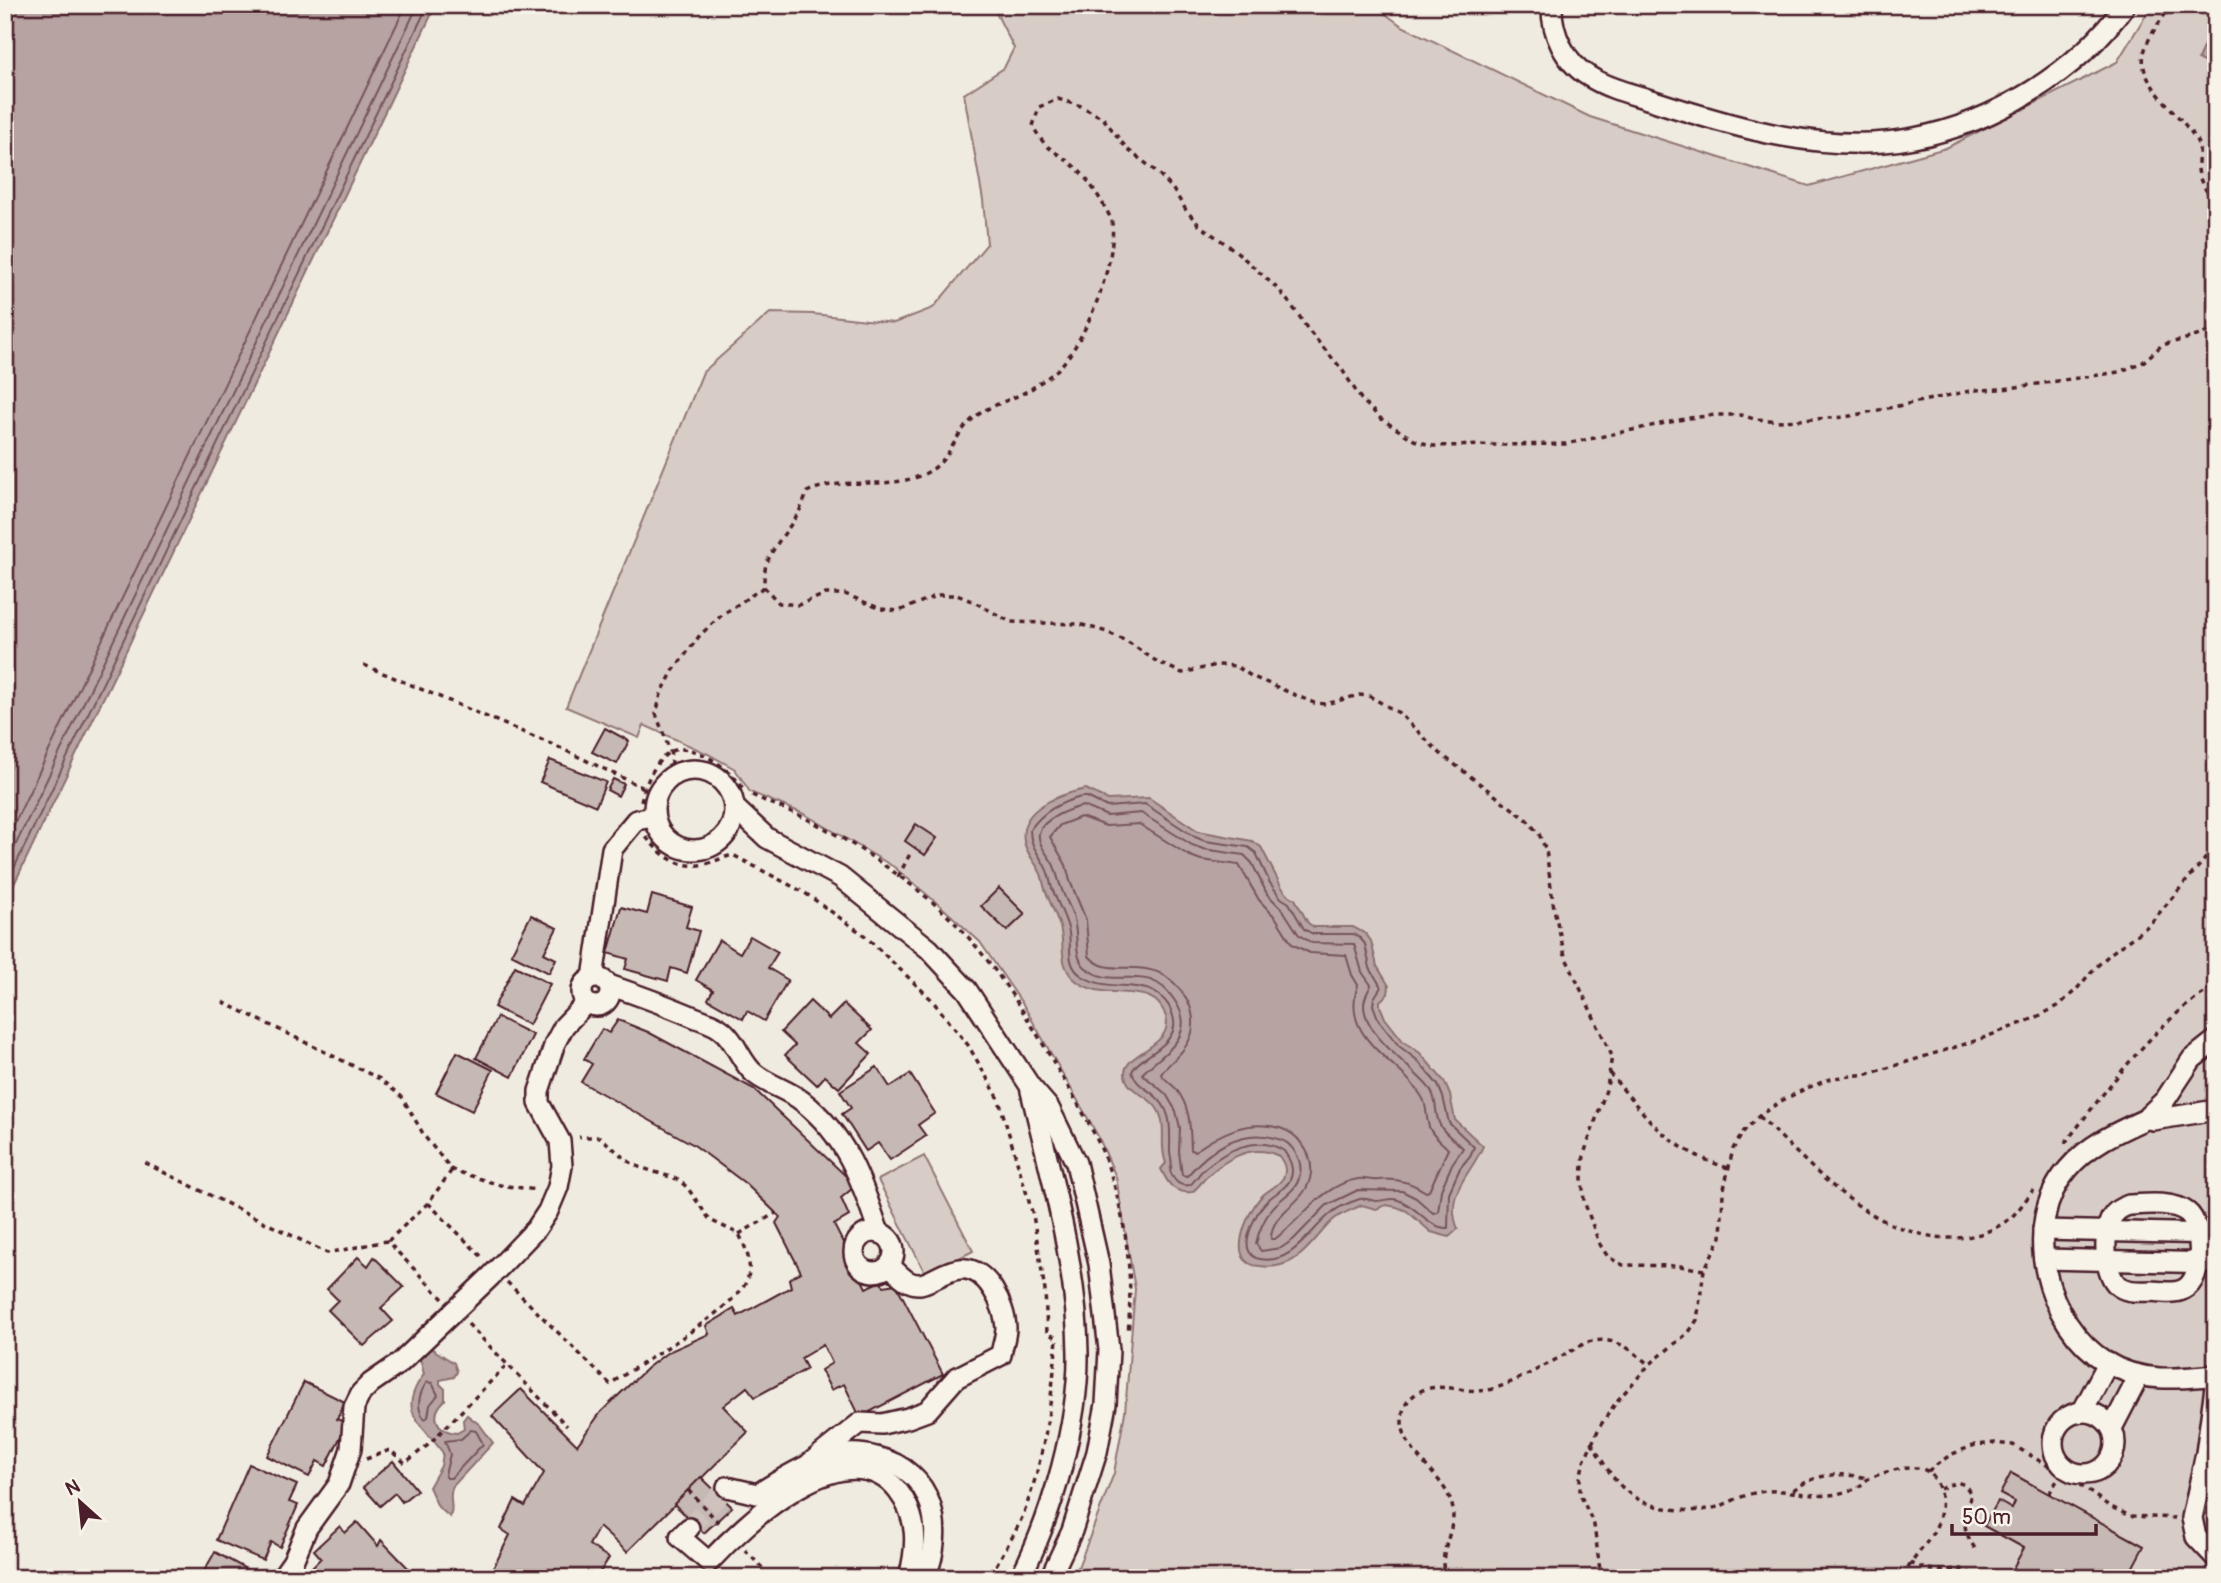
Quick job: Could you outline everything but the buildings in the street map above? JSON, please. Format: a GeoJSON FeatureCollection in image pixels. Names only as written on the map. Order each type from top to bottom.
{"type":"FeatureCollection","features":[{"type":"Feature","properties":{"kind":"street"},"geometry":{"type":"LineString","coordinates":[[1552,5],[1554,26],[1563,50],[1570,60],[1590,77],[1631,93],[1721,121],[1809,140],[1863,144],[1940,132],[1965,124],[2012,101],[2083,52],[2126,5]]}},
{"type":"Feature","properties":{"kind":"street"},"geometry":{"type":"LineString","coordinates":[[281,1578],[293,1561],[307,1528],[339,1484],[351,1449],[354,1407],[361,1393],[400,1363],[496,1271],[536,1229],[548,1211],[556,1193],[562,1166],[560,1141],[539,1103],[539,1091],[555,1043],[564,1026],[586,1003],[594,1007],[602,1006],[609,1000],[611,992],[601,981],[612,849],[645,818],[664,783],[674,775],[698,770],[710,773],[720,780],[728,789],[734,807],[732,822],[720,840]]}},
{"type":"Feature","properties":{"kind":"street"},"geometry":{"type":"LineString","coordinates":[[734,807],[767,838],[840,877],[929,948],[967,990],[1030,1086],[1049,1108],[1076,1163],[1097,1251],[1110,1350],[1106,1404],[1097,1452],[1072,1531],[1050,1578]]}},
{"type":"Feature","properties":{"kind":"street"},"geometry":{"type":"LineString","coordinates":[[645,818],[675,846],[687,850],[699,850],[741,834],[767,838]]}},
{"type":"Feature","properties":{"kind":"street"},"geometry":{"type":"LineString","coordinates":[[601,981],[719,1028],[729,1037],[748,1068],[758,1077],[800,1099],[827,1122],[843,1143],[865,1189],[879,1233],[891,1242],[894,1250],[889,1265],[874,1272],[866,1270],[855,1258],[854,1250],[857,1242],[871,1233],[879,1233]]}},
{"type":"Feature","properties":{"kind":"street"},"geometry":{"type":"LineString","coordinates":[[2216,1040],[2192,1059],[2165,1100],[2148,1118],[2101,1141],[2067,1170],[2051,1197],[2043,1230],[2044,1259],[2049,1283],[2065,1317],[2087,1346],[2108,1363],[2139,1376],[2216,1378],[2206,1453],[2192,1518],[2196,1537],[2216,1558]]}},
{"type":"Feature","properties":{"kind":"street"},"geometry":{"type":"LineString","coordinates":[[1020,1578],[1052,1497],[1073,1415],[1078,1354],[1072,1273],[1030,1086]]}},
{"type":"Feature","properties":{"kind":"street"},"geometry":{"type":"LineString","coordinates":[[2148,1118],[2153,1120],[2216,1110]]}},
{"type":"Feature","properties":{"kind":"street"},"geometry":{"type":"LineString","coordinates":[[2176,1206],[2184,1209],[2207,1233],[2207,1263],[2182,1290],[2127,1290],[2116,1284],[2109,1273],[2108,1224],[2122,1207],[2176,1206]]}},
{"type":"Feature","properties":{"kind":"street"},"geometry":{"type":"LineString","coordinates":[[2043,1230],[2207,1233]]}},
{"type":"Feature","properties":{"kind":"street"},"geometry":{"type":"LineString","coordinates":[[2044,1259],[2207,1263]]}},
{"type":"Feature","properties":{"kind":"street"},"geometry":{"type":"LineString","coordinates":[[727,1487],[757,1494],[810,1464],[860,1423],[881,1424],[927,1411],[956,1378],[1000,1355],[1006,1328],[1001,1306],[995,1292],[980,1274],[964,1268],[944,1272],[922,1284],[906,1282],[889,1265]]}},
{"type":"Feature","properties":{"kind":"street"},"geometry":{"type":"LineString","coordinates":[[1074,1306],[1104,1301]]}},
{"type":"Feature","properties":{"kind":"street"},"geometry":{"type":"LineString","coordinates":[[2082,1412],[2108,1363]]}},
{"type":"Feature","properties":{"kind":"street"},"geometry":{"type":"LineString","coordinates":[[2112,1428],[2139,1376]]}},
{"type":"Feature","properties":{"kind":"street"},"geometry":{"type":"LineString","coordinates":[[2082,1412],[2100,1416],[2112,1428],[2116,1447],[2108,1464],[2101,1470],[2083,1475],[2065,1469],[2054,1453],[2054,1434],[2064,1419],[2082,1412]]}},
{"type":"Feature","properties":{"kind":"street"},"geometry":{"type":"LineString","coordinates":[[810,1464],[843,1454],[862,1453],[902,1466],[919,1481],[930,1501],[935,1521],[934,1550],[925,1578]]}},
{"type":"Feature","properties":{"kind":"street"},"geometry":{"type":"LineString","coordinates":[[689,1528],[680,1537],[709,1562],[756,1517],[808,1481],[842,1469],[868,1471],[892,1483],[906,1501],[917,1533],[909,1578]]}},
{"type":"Feature","properties":{"kind":"path"},"geometry":{"type":"LineString","coordinates":[[2172,5],[2144,47],[2142,68],[2156,93],[2189,130],[2199,147],[2197,165],[2200,181],[2216,201]]}},
{"type":"Feature","properties":{"kind":"path"},"geometry":{"type":"LineString","coordinates":[[1704,1270],[1680,1266],[1623,1265],[1608,1257],[1599,1242],[1584,1201],[1582,1178],[1584,1154],[1607,1087],[1612,1056],[1564,956],[1553,909],[1546,850],[1539,834],[1526,819],[1441,754],[1399,713],[1369,696],[1359,695],[1326,704],[1314,703],[1251,676],[1236,666],[1217,665],[1182,673],[1107,632],[1079,624],[1011,622],[957,595],[938,595],[899,611],[881,609],[845,594],[826,594],[798,606],[779,603],[764,587],[765,567],[772,553],[794,523],[807,492],[820,486],[840,483],[899,482],[938,468],[950,453],[961,429],[977,415],[1030,389],[1058,369],[1076,343],[1098,303],[1108,267],[1112,222],[1094,188],[1072,164],[1042,144],[1033,126],[1040,107],[1058,99],[1081,106],[1102,118],[1127,149],[1157,172],[1172,188],[1199,225],[1236,251],[1280,291],[1308,330],[1341,368],[1361,399],[1380,418],[1414,440],[1433,446],[1566,444],[1689,418],[1716,415],[1741,415],[1754,419],[1783,421],[1845,417],[1975,390],[2003,389],[2119,372],[2143,362],[2162,345],[2197,337],[2216,328]]}},
{"type":"Feature","properties":{"kind":"path"},"geometry":{"type":"LineString","coordinates":[[674,775],[670,751],[656,714],[661,694],[673,671],[700,635],[723,614],[764,587]]}},
{"type":"Feature","properties":{"kind":"path"},"geometry":{"type":"LineString","coordinates":[[364,664],[558,747],[645,788]]}},
{"type":"Feature","properties":{"kind":"path"},"geometry":{"type":"LineString","coordinates":[[989,1578],[1026,1509],[1039,1464],[1051,1403],[1057,1338],[1047,1333],[1045,1291],[1033,1215],[998,1097],[968,1045],[931,999],[888,956],[846,921],[805,893],[733,855],[693,866],[664,857],[644,834],[645,788],[658,762],[670,751],[691,751],[719,763],[737,779],[744,792],[806,819],[847,842],[918,891],[952,920],[979,950],[1030,1023],[1100,1146],[1114,1186],[1125,1240],[1131,1285],[1127,1337]]}},
{"type":"Feature","properties":{"kind":"path"},"geometry":{"type":"LineString","coordinates":[[1680,1578],[1652,1570],[1601,1577],[1594,1525],[1580,1494],[1580,1478],[1600,1426],[1617,1401],[1648,1365],[1689,1332],[1697,1320],[1704,1270],[1721,1237],[1723,1193],[1728,1168],[1733,1149],[1744,1131],[1759,1115],[1781,1101],[1833,1078],[1868,1073],[1978,1040],[2058,1006],[2110,954],[2149,925],[2216,846]]}},
{"type":"Feature","properties":{"kind":"path"},"geometry":{"type":"LineString","coordinates":[[898,877],[911,852]]}},
{"type":"Feature","properties":{"kind":"path"},"geometry":{"type":"LineString","coordinates":[[2060,1148],[2152,1037],[2187,1005],[2216,986]]}},
{"type":"Feature","properties":{"kind":"path"},"geometry":{"type":"LineString","coordinates":[[223,1002],[380,1079],[393,1088],[402,1097],[425,1137],[452,1170],[500,1185],[556,1193]]}},
{"type":"Feature","properties":{"kind":"path"},"geometry":{"type":"LineString","coordinates":[[1609,1073],[1665,1137],[1699,1158],[1728,1168]]}},
{"type":"Feature","properties":{"kind":"path"},"geometry":{"type":"LineString","coordinates":[[1759,1115],[1836,1189],[1860,1207],[1886,1222],[1924,1235],[1953,1239],[1972,1237],[1990,1230],[2007,1221],[2039,1181]]}},
{"type":"Feature","properties":{"kind":"path"},"geometry":{"type":"LineString","coordinates":[[428,1203],[610,1384],[723,1309],[742,1290],[748,1278],[749,1259],[739,1234],[710,1220],[687,1187],[677,1179],[628,1161],[600,1136],[560,1141]]}},
{"type":"Feature","properties":{"kind":"path"},"geometry":{"type":"LineString","coordinates":[[145,1163],[312,1246]]}},
{"type":"Feature","properties":{"kind":"path"},"geometry":{"type":"LineString","coordinates":[[387,1241],[428,1203],[452,1170]]}},
{"type":"Feature","properties":{"kind":"path"},"geometry":{"type":"LineString","coordinates":[[739,1234],[776,1213]]}},
{"type":"Feature","properties":{"kind":"path"},"geometry":{"type":"LineString","coordinates":[[1445,1578],[1442,1567],[1444,1545],[1451,1524],[1452,1506],[1444,1488],[1411,1449],[1402,1427],[1404,1407],[1414,1394],[1439,1385],[1475,1391],[1494,1389],[1587,1342],[1599,1339],[1623,1345],[1648,1365]]}},
{"type":"Feature","properties":{"kind":"path"},"geometry":{"type":"LineString","coordinates":[[346,1465],[390,1450],[405,1462],[428,1445],[507,1365]]}},
{"type":"Feature","properties":{"kind":"path"},"geometry":{"type":"LineString","coordinates":[[1592,1443],[1610,1475],[1625,1490],[1643,1502],[1662,1507],[1703,1510],[1740,1496],[1765,1491],[1793,1490],[1811,1496],[1835,1494],[1857,1488],[1868,1478]]}},
{"type":"Feature","properties":{"kind":"path"},"geometry":{"type":"LineString","coordinates":[[1928,1471],[1950,1455],[1975,1445],[2013,1445],[2109,1506],[2130,1516],[2192,1518]]}},
{"type":"Feature","properties":{"kind":"path"},"geometry":{"type":"LineString","coordinates":[[1793,1490],[1809,1479],[1843,1473],[1868,1478],[1898,1470],[1919,1468],[1928,1471],[1940,1489],[1941,1508],[1937,1527],[1909,1563],[1903,1578]]}},
{"type":"Feature","properties":{"kind":"path"},"geometry":{"type":"LineString","coordinates":[[2049,1494],[2062,1474]]}},
{"type":"Feature","properties":{"kind":"path"},"geometry":{"type":"LineString","coordinates":[[1940,1489],[1957,1482],[1965,1485],[1970,1494],[1963,1524],[1966,1535],[1976,1550]]}},
{"type":"Feature","properties":{"kind":"path"},"geometry":{"type":"LineString","coordinates":[[1909,1563],[1935,1571],[1947,1568],[1968,1570],[1977,1578]]}},
{"type":"Feature","properties":{"kind":"shaded area"},"geometry":{"type":"Polygon","coordinates":[[[992,5],[1373,5],[1402,26],[1590,117],[1809,186],[1946,148],[2117,62],[2152,5],[2216,5],[2216,18],[2198,59],[2216,69],[2216,1578],[1074,1578],[1114,1473],[1125,1412],[1135,1289],[1116,1177],[1099,1138],[1024,1006],[980,942],[894,867],[804,814],[750,792],[735,769],[708,754],[644,725],[639,738],[566,707],[703,372],[770,313],[813,314],[894,323],[933,308],[987,244],[983,200],[964,94],[1004,68],[1014,48],[992,5]]]}},
{"type":"Feature","properties":{"kind":"shaded area"},"geometry":{"type":"Polygon","coordinates":[[[924,1156],[973,1251],[926,1275],[878,1180],[924,1156]]]}},
{"type":"Feature","properties":{"kind":"water"},"geometry":{"type":"Polygon","coordinates":[[[5,5],[436,5],[5,903],[5,5]]]}},
{"type":"Feature","properties":{"kind":"water"},"geometry":{"type":"Polygon","coordinates":[[[2216,18],[2216,69],[2198,59],[2216,18]]]}},
{"type":"Feature","properties":{"kind":"water"},"geometry":{"type":"Polygon","coordinates":[[[1086,789],[1108,800],[1149,798],[1198,831],[1252,841],[1261,847],[1281,886],[1295,899],[1308,923],[1314,927],[1353,927],[1366,934],[1371,941],[1377,966],[1389,986],[1388,994],[1380,1001],[1385,1018],[1403,1041],[1420,1053],[1444,1081],[1455,1120],[1483,1146],[1456,1194],[1454,1216],[1458,1229],[1449,1237],[1431,1232],[1407,1211],[1397,1207],[1386,1205],[1376,1209],[1362,1205],[1333,1220],[1297,1258],[1278,1266],[1260,1266],[1249,1263],[1243,1257],[1242,1237],[1255,1204],[1284,1176],[1285,1168],[1279,1156],[1261,1151],[1244,1153],[1212,1172],[1192,1192],[1176,1190],[1169,1183],[1161,1169],[1166,1163],[1160,1114],[1152,1103],[1132,1088],[1125,1073],[1133,1059],[1163,1035],[1167,1027],[1166,1017],[1160,1005],[1151,998],[1140,994],[1099,991],[1086,987],[1069,973],[1065,966],[1059,924],[1041,874],[1024,841],[1024,829],[1034,811],[1054,799],[1086,789]]]}},
{"type":"Feature","properties":{"kind":"water"},"geometry":{"type":"Polygon","coordinates":[[[426,1345],[454,1363],[457,1372],[454,1377],[440,1380],[445,1389],[445,1400],[437,1411],[436,1417],[440,1426],[457,1433],[464,1429],[463,1420],[467,1415],[480,1425],[493,1443],[453,1486],[450,1517],[438,1507],[429,1487],[441,1466],[443,1453],[420,1425],[412,1408],[412,1399],[424,1374],[418,1351],[426,1345]]]}},
{"type":"Feature","properties":{"kind":"tunnel"},"geometry":{"type":"LineString","coordinates":[[689,1528],[727,1487]]}}]}
